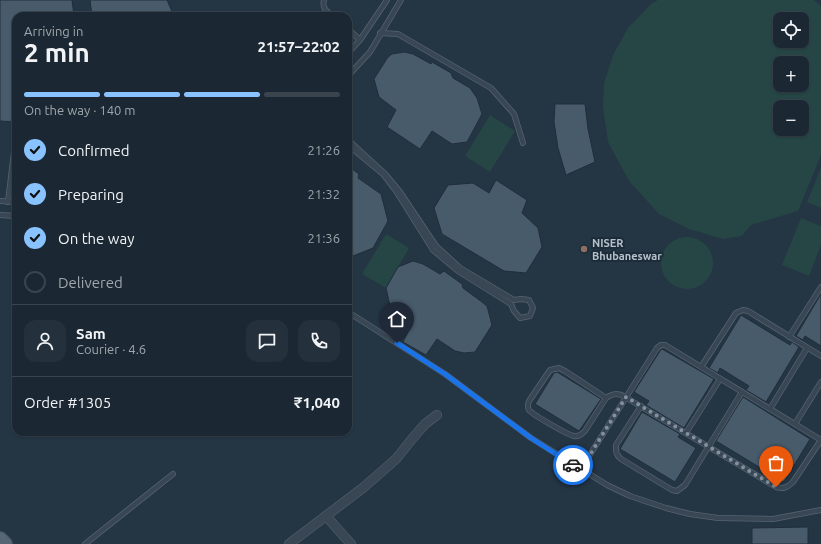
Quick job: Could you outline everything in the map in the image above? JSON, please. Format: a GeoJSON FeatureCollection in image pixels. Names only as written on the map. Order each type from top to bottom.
{"type":"FeatureCollection","features":[{"type":"Feature","properties":{"kind":"main road"},"geometry":{"type":"LineString","coordinates":[[0,539],[5,544]]}},
{"type":"Feature","properties":{"kind":"street"},"geometry":{"type":"LineString","coordinates":[[289,544],[364,487],[396,460],[425,424],[437,415]]}},
{"type":"Feature","properties":{"kind":"street"},"geometry":{"type":"LineString","coordinates":[[326,516],[351,544]]}},
{"type":"Feature","properties":{"kind":"lane"},"geometry":{"type":"LineString","coordinates":[[324,0],[323,4],[327,12]]}},
{"type":"Feature","properties":{"kind":"lane"},"geometry":{"type":"LineString","coordinates":[[352,49],[360,40],[387,0]]}},
{"type":"Feature","properties":{"kind":"lane"},"geometry":{"type":"LineString","coordinates":[[352,72],[370,52],[401,0]]}},
{"type":"Feature","properties":{"kind":"lane"},"geometry":{"type":"LineString","coordinates":[[352,33],[360,40]]}},
{"type":"Feature","properties":{"kind":"lane"},"geometry":{"type":"LineString","coordinates":[[380,33],[398,34],[490,88],[514,114],[523,143]]}},
{"type":"Feature","properties":{"kind":"lane"},"geometry":{"type":"LineString","coordinates":[[352,144],[385,174],[400,192],[436,246],[460,268],[514,300],[529,300],[533,308],[530,316],[520,318],[514,311],[511,304],[458,271],[433,250],[396,191],[383,174],[352,148]]}},
{"type":"Feature","properties":{"kind":"lane"},"geometry":{"type":"LineString","coordinates":[[8,202],[12,168]]}},
{"type":"Feature","properties":{"kind":"lane"},"geometry":{"type":"LineString","coordinates":[[0,201],[12,202]]}},
{"type":"Feature","properties":{"kind":"lane"},"geometry":{"type":"LineString","coordinates":[[0,215],[12,216]]}},
{"type":"Feature","properties":{"kind":"lane"},"geometry":{"type":"LineString","coordinates":[[789,337],[821,287]]}},
{"type":"Feature","properties":{"kind":"lane"},"geometry":{"type":"LineString","coordinates":[[701,367],[736,313],[743,310],[748,311],[821,356]]}},
{"type":"Feature","properties":{"kind":"lane"},"geometry":{"type":"LineString","coordinates":[[352,315],[445,374],[531,438],[607,485],[630,496],[666,508],[690,514],[718,518],[773,519],[821,510]]}},
{"type":"Feature","properties":{"kind":"lane"},"geometry":{"type":"LineString","coordinates":[[581,469],[626,397],[657,348],[661,345],[665,345],[821,440],[789,487],[782,488],[776,487],[626,397],[618,394],[614,394],[606,398],[585,431],[581,435],[575,436],[535,415],[529,410],[527,405],[550,370],[555,368],[565,371],[606,398]]}},
{"type":"Feature","properties":{"kind":"lane"},"geometry":{"type":"LineString","coordinates":[[770,409],[807,348]]}},
{"type":"Feature","properties":{"kind":"lane"},"geometry":{"type":"LineString","coordinates":[[686,433],[720,379]]}},
{"type":"Feature","properties":{"kind":"lane"},"geometry":{"type":"LineString","coordinates":[[795,424],[821,382]]}},
{"type":"Feature","properties":{"kind":"lane"},"geometry":{"type":"LineString","coordinates":[[641,406],[616,445],[617,456],[621,460],[672,490],[677,491],[685,485],[742,392]]}},
{"type":"Feature","properties":{"kind":"lane"},"geometry":{"type":"LineString","coordinates":[[85,544],[173,474]]}},
{"type":"Feature","properties":{"kind":"green space"},"geometry":{"type":"Polygon","coordinates":[[[658,0],[814,0],[821,6],[821,155],[798,211],[751,225],[742,236],[723,239],[689,229],[659,214],[629,181],[608,142],[603,107],[604,83],[613,55],[628,28],[651,4],[658,0]]]}},
{"type":"Feature","properties":{"kind":"green space"},"geometry":{"type":"Polygon","coordinates":[[[490,115],[515,131],[490,172],[465,156],[490,115]]]}},
{"type":"Feature","properties":{"kind":"green space"},"geometry":{"type":"Polygon","coordinates":[[[821,168],[821,208],[807,202],[821,168]]]}},
{"type":"Feature","properties":{"kind":"green space"},"geometry":{"type":"Polygon","coordinates":[[[801,218],[821,226],[821,245],[809,276],[782,265],[801,218]]]}},
{"type":"Feature","properties":{"kind":"green space"},"geometry":{"type":"Polygon","coordinates":[[[386,234],[409,248],[386,288],[362,274],[386,234]]]}},
{"type":"Feature","properties":{"kind":"green space"},"geometry":{"type":"Polygon","coordinates":[[[687,237],[697,239],[705,245],[711,253],[713,263],[711,273],[705,281],[697,287],[687,289],[677,287],[669,281],[663,273],[661,263],[663,253],[669,245],[677,239],[687,237]]]}},
{"type":"Feature","properties":{"kind":"building"},"geometry":{"type":"Polygon","coordinates":[[[0,0],[72,0],[74,12],[12,12],[12,122],[0,121],[0,0]]]}},
{"type":"Feature","properties":{"kind":"building"},"geometry":{"type":"Polygon","coordinates":[[[90,0],[167,0],[172,12],[92,12],[90,0]]]}},
{"type":"Feature","properties":{"kind":"building"},"geometry":{"type":"Polygon","coordinates":[[[404,52],[413,54],[431,64],[432,62],[451,73],[453,78],[470,88],[477,98],[482,114],[467,142],[452,144],[432,131],[420,149],[387,127],[396,110],[379,97],[374,79],[388,57],[392,54],[404,52]]]}},
{"type":"Feature","properties":{"kind":"building"},"geometry":{"type":"Polygon","coordinates":[[[555,104],[585,104],[588,129],[595,162],[566,175],[558,148],[554,122],[555,104]]]}},
{"type":"Feature","properties":{"kind":"building"},"geometry":{"type":"Polygon","coordinates":[[[352,169],[359,174],[358,178],[381,194],[388,221],[373,248],[352,256],[352,169]]]}},
{"type":"Feature","properties":{"kind":"building"},"geometry":{"type":"Polygon","coordinates":[[[496,180],[527,200],[522,213],[538,228],[542,247],[526,273],[504,271],[442,234],[434,208],[448,185],[473,183],[489,193],[496,180]]]}},
{"type":"Feature","properties":{"kind":"building"},"geometry":{"type":"Polygon","coordinates":[[[413,261],[423,264],[440,274],[444,271],[462,284],[463,288],[487,306],[492,325],[475,352],[464,353],[455,351],[437,339],[426,355],[403,342],[412,324],[391,310],[386,288],[398,267],[413,261]]]}},
{"type":"Feature","properties":{"kind":"building"},"geometry":{"type":"Polygon","coordinates":[[[821,294],[821,346],[805,336],[803,340],[796,336],[821,294]]]}},
{"type":"Feature","properties":{"kind":"building"},"geometry":{"type":"Polygon","coordinates":[[[741,315],[790,345],[792,342],[799,347],[766,402],[746,390],[749,386],[720,368],[718,373],[709,368],[741,315]]]}},
{"type":"Feature","properties":{"kind":"building"},"geometry":{"type":"Polygon","coordinates":[[[662,349],[714,379],[684,428],[646,405],[649,401],[634,392],[662,349]]]}},
{"type":"Feature","properties":{"kind":"building"},"geometry":{"type":"Polygon","coordinates":[[[557,372],[601,399],[579,431],[535,404],[554,373],[557,372]]]}},
{"type":"Feature","properties":{"kind":"building"},"geometry":{"type":"Polygon","coordinates":[[[743,397],[810,439],[784,482],[716,441],[743,397]]]}},
{"type":"Feature","properties":{"kind":"building"},"geometry":{"type":"Polygon","coordinates":[[[642,412],[680,434],[678,437],[696,448],[675,482],[620,449],[642,412]]]}},
{"type":"Feature","properties":{"kind":"building"},"geometry":{"type":"Polygon","coordinates":[[[808,527],[808,544],[752,544],[752,528],[808,527]]]}},
{"type":"Feature","properties":{"kind":"way so far"},"geometry":{"type":"LineString","coordinates":[[573,465],[581,469],[626,397],[776,487]]}},
{"type":"Feature","properties":{"kind":"place","name":"NISER Bhubaneswar"},"geometry":{"type":"Point","coordinates":[584,249]}},
{"type":"Feature","properties":{"kind":"route"},"geometry":{"type":"LineString","coordinates":[[397,343],[445,374],[531,438],[573,465]]}}]}
